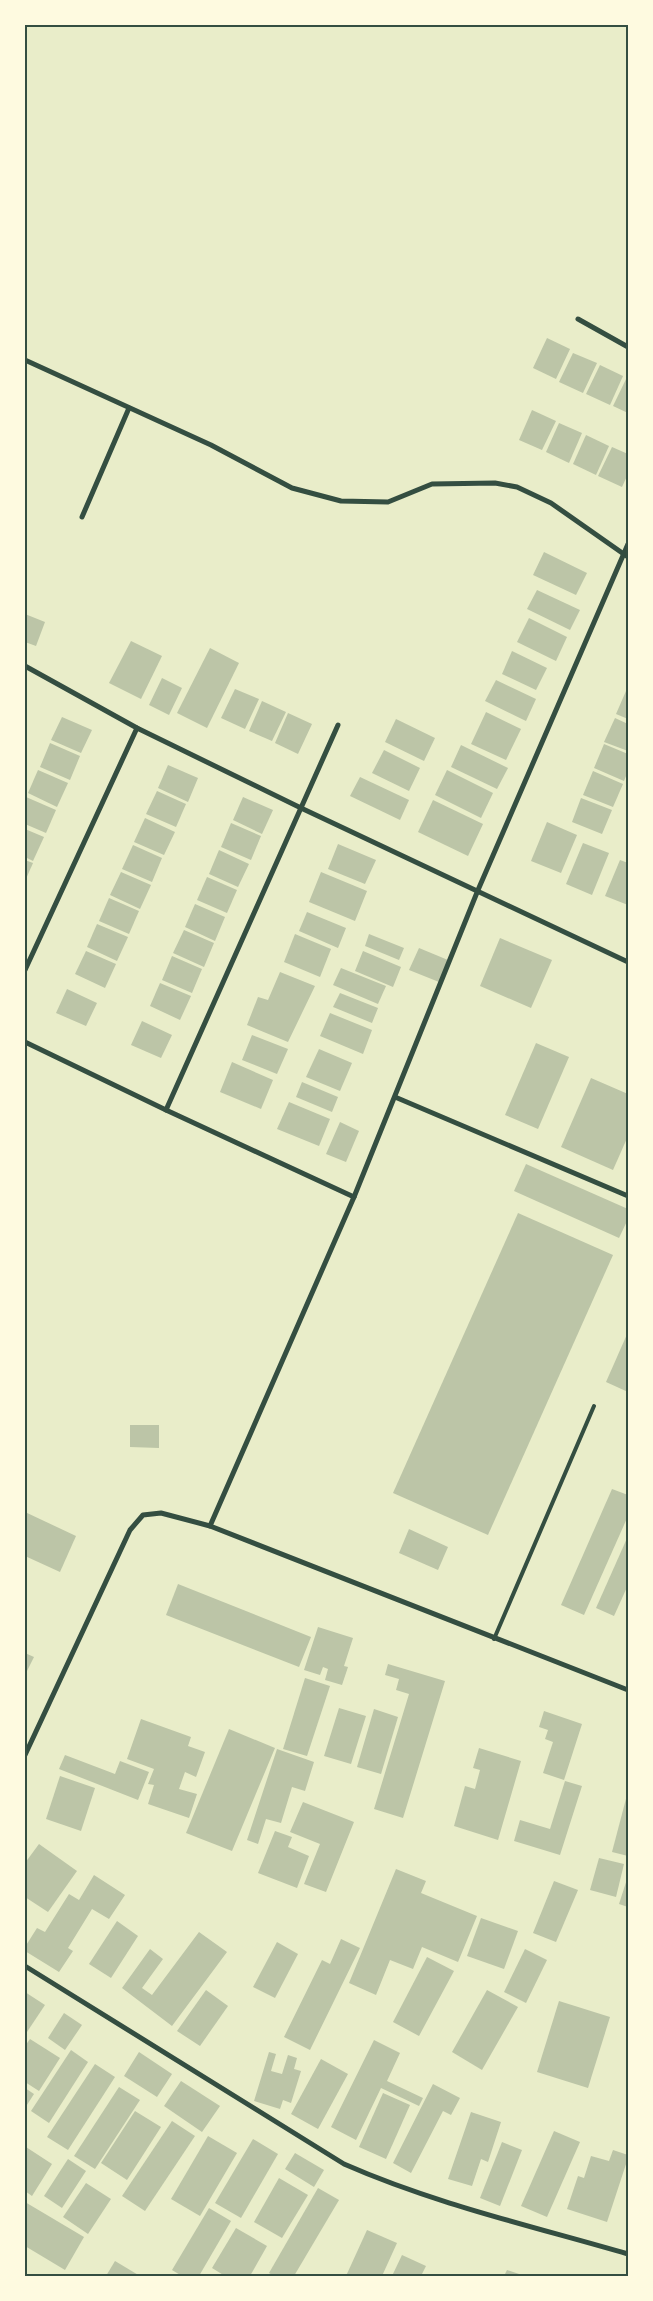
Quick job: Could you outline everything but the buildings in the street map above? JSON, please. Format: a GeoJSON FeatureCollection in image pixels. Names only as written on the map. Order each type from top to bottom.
{"type":"FeatureCollection","features":[{"type":"Feature","properties":{"kind":"street"},"geometry":{"type":"LineString","coordinates":[[578,319],[628,346]]}},
{"type":"Feature","properties":{"kind":"street"},"geometry":{"type":"LineString","coordinates":[[25,360],[211,445],[292,488],[341,501],[388,502],[432,484],[495,482],[517,487],[551,503],[626,556]]}},
{"type":"Feature","properties":{"kind":"street"},"geometry":{"type":"LineString","coordinates":[[82,517],[129,408]]}},
{"type":"Feature","properties":{"kind":"street"},"geometry":{"type":"LineString","coordinates":[[210,1526],[354,1196],[478,890],[626,556],[628,544]]}},
{"type":"Feature","properties":{"kind":"street"},"geometry":{"type":"LineString","coordinates":[[25,666],[137,728],[301,808],[628,962]]}},
{"type":"Feature","properties":{"kind":"street"},"geometry":{"type":"LineString","coordinates":[[166,1110],[338,725]]}},
{"type":"Feature","properties":{"kind":"street"},"geometry":{"type":"LineString","coordinates":[[25,970],[137,728]]}},
{"type":"Feature","properties":{"kind":"street"},"geometry":{"type":"LineString","coordinates":[[25,1042],[166,1110],[354,1196]]}},
{"type":"Feature","properties":{"kind":"street"},"geometry":{"type":"LineString","coordinates":[[395,1097],[628,1196]]}},
{"type":"Feature","properties":{"kind":"street"},"geometry":{"type":"LineString","coordinates":[[25,1755],[130,1530],[143,1515],[161,1514],[210,1526],[628,1690]]}},
{"type":"Feature","properties":{"kind":"street"},"geometry":{"type":"LineString","coordinates":[[25,1966],[344,2164],[386,2182],[442,2201],[628,2254]]}},
{"type":"Feature","properties":{"kind":"lane"},"geometry":{"type":"LineString","coordinates":[[494,1639],[594,1406]]}}]}
